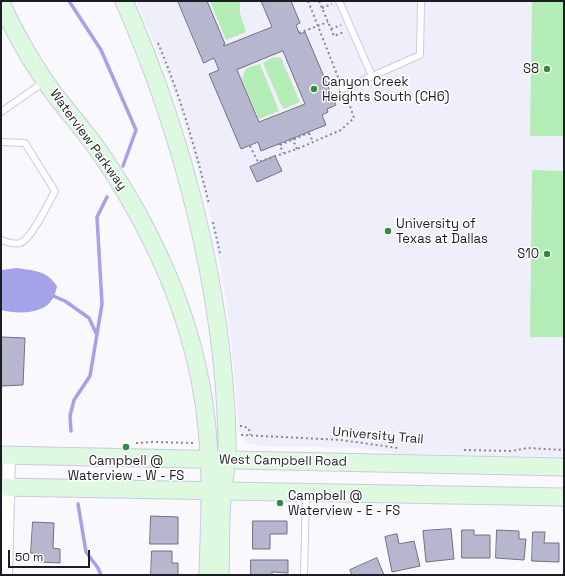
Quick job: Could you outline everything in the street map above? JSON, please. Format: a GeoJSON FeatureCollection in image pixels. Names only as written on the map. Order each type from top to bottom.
{"type":"FeatureCollection","features":[{"type":"Feature","properties":{"kind":"main road","name":"Waterview Parkway"},"geometry":{"type":"LineString","coordinates":[[124,1],[158,85],[172,127],[201,239],[213,295],[219,342],[227,437],[217,460]]}},
{"type":"Feature","properties":{"kind":"main road","name":"Waterview Parkway"},"geometry":{"type":"LineString","coordinates":[[1,3],[30,58],[96,146],[122,186],[168,274],[185,323],[197,367],[206,416],[217,460],[216,491]]}},
{"type":"Feature","properties":{"kind":"main road","name":"West Campbell Road"},"geometry":{"type":"LineString","coordinates":[[5,455],[564,467]]}},
{"type":"Feature","properties":{"kind":"main road"},"geometry":{"type":"LineString","coordinates":[[4,487],[564,497]]}},
{"type":"Feature","properties":{"kind":"main road"},"geometry":{"type":"LineString","coordinates":[[208,575],[216,491]]}},
{"type":"Feature","properties":{"kind":"main road"},"geometry":{"type":"LineString","coordinates":[[216,491],[220,575]]}},
{"type":"Feature","properties":{"kind":"street"},"geometry":{"type":"LineString","coordinates":[[5,455],[4,487],[6,575]]}},
{"type":"Feature","properties":{"kind":"lane"},"geometry":{"type":"LineString","coordinates":[[339,1],[372,76]]}},
{"type":"Feature","properties":{"kind":"lane"},"geometry":{"type":"LineString","coordinates":[[343,89],[420,55],[421,1]]}},
{"type":"Feature","properties":{"kind":"lane"},"geometry":{"type":"LineString","coordinates":[[1,112],[46,81]]}},
{"type":"Feature","properties":{"kind":"lane"},"geometry":{"type":"LineString","coordinates":[[1,142],[25,143],[55,191],[28,237],[20,243],[10,243],[1,240]]}},
{"type":"Feature","properties":{"kind":"lane"},"geometry":{"type":"LineString","coordinates":[[304,575],[306,492]]}},
{"type":"Feature","properties":{"kind":"path"},"geometry":{"type":"LineString","coordinates":[[250,146],[258,162],[297,149],[341,130],[354,118],[308,1]]}},
{"type":"Feature","properties":{"kind":"path"},"geometry":{"type":"LineString","coordinates":[[320,1],[334,36]]}},
{"type":"Feature","properties":{"kind":"path"},"geometry":{"type":"LineString","coordinates":[[299,33],[328,22]]}},
{"type":"Feature","properties":{"kind":"path"},"geometry":{"type":"LineString","coordinates":[[283,153],[280,144],[308,132],[313,142]]}},
{"type":"Feature","properties":{"kind":"path"},"geometry":{"type":"LineString","coordinates":[[293,139],[297,149]]}},
{"type":"Feature","properties":{"kind":"path"},"geometry":{"type":"LineString","coordinates":[[240,426],[244,426],[249,429],[250,435]]}},
{"type":"Feature","properties":{"kind":"path","name":"University Trail"},"geometry":{"type":"LineString","coordinates":[[239,435],[348,441],[402,449]]}},
{"type":"Feature","properties":{"kind":"path"},"geometry":{"type":"LineString","coordinates":[[457,450],[512,450],[528,448],[564,450]]}},
{"type":"Feature","properties":{"kind":"shaded area","name":"University of Texas at Dallas"},"geometry":{"type":"Polygon","coordinates":[[[136,1],[564,1],[564,457],[399,454],[360,448],[261,446],[249,444],[244,440],[241,436],[238,425],[234,370],[226,301],[210,217],[180,111],[168,76],[136,1]]]}},
{"type":"Feature","properties":{"kind":"green space"},"geometry":{"type":"Polygon","coordinates":[[[210,1],[240,1],[240,13],[246,32],[226,40],[210,1]]]}},
{"type":"Feature","properties":{"kind":"green space","name":"S8"},"geometry":{"type":"Polygon","coordinates":[[[532,1],[564,1],[564,136],[530,136],[532,1]]]}},
{"type":"Feature","properties":{"kind":"green space"},"geometry":{"type":"Polygon","coordinates":[[[273,57],[281,58],[300,102],[283,109],[263,63],[273,57]]]}},
{"type":"Feature","properties":{"kind":"green space"},"geometry":{"type":"Polygon","coordinates":[[[260,64],[279,111],[259,119],[242,79],[245,70],[260,64]]]}},
{"type":"Feature","properties":{"kind":"green space","name":"S10"},"geometry":{"type":"Polygon","coordinates":[[[532,170],[564,171],[564,337],[530,337],[532,170]]]}},
{"type":"Feature","properties":{"kind":"water"},"geometry":{"type":"Polygon","coordinates":[[[17,268],[40,272],[53,281],[57,286],[54,297],[49,304],[43,308],[30,312],[1,310],[1,270],[17,268]]]}},
{"type":"Feature","properties":{"kind":"building","name":"Canyon Creek Heights South (CH6)"},"geometry":{"type":"Polygon","coordinates":[[[178,1],[207,1],[225,44],[223,45],[224,46],[272,27],[261,1],[291,1],[300,23],[296,25],[299,33],[305,32],[336,105],[327,109],[328,112],[322,115],[326,125],[261,151],[258,142],[241,149],[209,74],[219,70],[214,58],[204,63],[178,1]],[[283,51],[237,70],[259,122],[305,104],[283,51]]]}},
{"type":"Feature","properties":{"kind":"building"},"geometry":{"type":"Polygon","coordinates":[[[275,156],[282,171],[257,182],[250,167],[275,156]]]}},
{"type":"Feature","properties":{"kind":"building"},"geometry":{"type":"Polygon","coordinates":[[[1,337],[25,338],[23,385],[1,386],[1,337]]]}},
{"type":"Feature","properties":{"kind":"building"},"geometry":{"type":"Polygon","coordinates":[[[151,516],[178,517],[178,544],[150,544],[151,516]]]}},
{"type":"Feature","properties":{"kind":"building"},"geometry":{"type":"Polygon","coordinates":[[[253,521],[287,521],[287,534],[270,534],[270,549],[253,549],[253,521]]]}},
{"type":"Feature","properties":{"kind":"building"},"geometry":{"type":"Polygon","coordinates":[[[33,522],[54,523],[53,548],[60,549],[60,563],[39,562],[39,554],[31,553],[33,522]]]}},
{"type":"Feature","properties":{"kind":"building"},"geometry":{"type":"Polygon","coordinates":[[[451,529],[454,559],[426,562],[423,531],[451,529]]]}},
{"type":"Feature","properties":{"kind":"building"},"geometry":{"type":"Polygon","coordinates":[[[462,530],[474,530],[474,535],[490,535],[490,558],[462,558],[462,530]]]}},
{"type":"Feature","properties":{"kind":"building"},"geometry":{"type":"Polygon","coordinates":[[[497,530],[519,531],[519,539],[526,539],[524,560],[496,558],[497,530]]]}},
{"type":"Feature","properties":{"kind":"building"},"geometry":{"type":"Polygon","coordinates":[[[533,532],[545,532],[544,543],[559,543],[559,562],[532,561],[533,532]]]}},
{"type":"Feature","properties":{"kind":"building"},"geometry":{"type":"Polygon","coordinates":[[[397,534],[399,544],[414,541],[420,566],[392,572],[385,537],[397,534]]]}},
{"type":"Feature","properties":{"kind":"building"},"geometry":{"type":"Polygon","coordinates":[[[152,551],[172,551],[172,563],[178,563],[178,575],[151,575],[152,551]]]}},
{"type":"Feature","properties":{"kind":"building"},"geometry":{"type":"Polygon","coordinates":[[[377,558],[384,575],[352,575],[350,570],[377,558]]]}},
{"type":"Feature","properties":{"kind":"building"},"geometry":{"type":"Polygon","coordinates":[[[251,560],[288,560],[288,573],[272,572],[272,575],[251,575],[251,560]]]}},
{"type":"Feature","properties":{"kind":"waterway"},"geometry":{"type":"LineString","coordinates":[[69,1],[101,50],[136,130],[123,166]]}},
{"type":"Feature","properties":{"kind":"waterway"},"geometry":{"type":"LineString","coordinates":[[71,431],[70,416],[74,400],[90,376],[102,304],[97,217],[107,197]]}},
{"type":"Feature","properties":{"kind":"waterway"},"geometry":{"type":"LineString","coordinates":[[51,295],[65,301],[89,318],[97,335]]}},
{"type":"Feature","properties":{"kind":"waterway"},"geometry":{"type":"LineString","coordinates":[[78,504],[86,552],[98,568],[101,575]]}},
{"type":"Feature","properties":{"kind":"place","name":"S8"},"geometry":{"type":"Point","coordinates":[547,69]}},
{"type":"Feature","properties":{"kind":"place","name":"Canyon Creek Heights South (CH6)"},"geometry":{"type":"Point","coordinates":[314,89]}},
{"type":"Feature","properties":{"kind":"place","name":"University of Texas at Dallas"},"geometry":{"type":"Point","coordinates":[388,231]}},
{"type":"Feature","properties":{"kind":"place","name":"S10"},"geometry":{"type":"Point","coordinates":[547,254]}},
{"type":"Feature","properties":{"kind":"place","name":"Campbell @ Waterview - W - FS"},"geometry":{"type":"Point","coordinates":[126,447]}},
{"type":"Feature","properties":{"kind":"place","name":"Campbell @ Waterview - E - FS"},"geometry":{"type":"Point","coordinates":[280,503]}}]}
